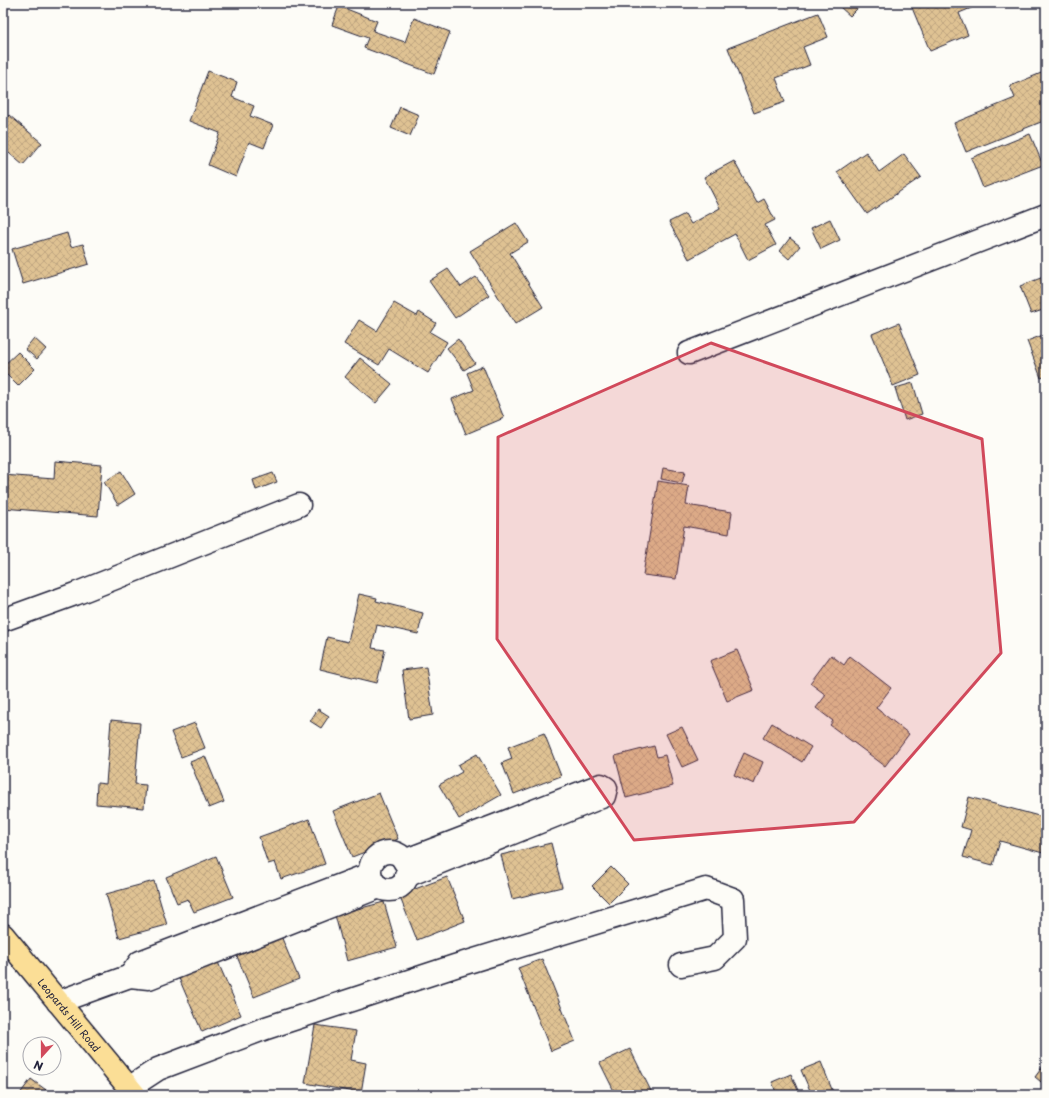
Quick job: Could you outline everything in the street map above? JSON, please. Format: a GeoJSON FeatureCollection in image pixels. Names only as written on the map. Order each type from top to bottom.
{"type":"FeatureCollection","features":[{"type":"Feature","properties":{"kind":"main road","name":"Leopards Hill Road"},"geometry":{"type":"LineString","coordinates":[[3,935],[132,1091]]}},
{"type":"Feature","properties":{"kind":"street"},"geometry":{"type":"LineString","coordinates":[[689,353],[1046,215]]}},
{"type":"Feature","properties":{"kind":"street"},"geometry":{"type":"LineString","coordinates":[[3,620],[82,591],[299,505]]}},
{"type":"Feature","properties":{"kind":"street"},"geometry":{"type":"LineString","coordinates":[[601,785],[606,788],[604,796],[405,868],[601,785]]}},
{"type":"Feature","properties":{"kind":"street"},"geometry":{"type":"LineString","coordinates":[[386,852],[393,852],[400,855],[405,868],[398,887],[392,890],[375,880],[374,859],[386,852]]}},
{"type":"Feature","properties":{"kind":"street"},"geometry":{"type":"LineString","coordinates":[[58,1002],[130,976],[149,978],[375,880]]}},
{"type":"Feature","properties":{"kind":"street"},"geometry":{"type":"LineString","coordinates":[[132,1091],[158,1069],[266,1028],[455,966],[706,889],[733,899],[735,938],[714,958],[681,965]]}},
{"type":"Feature","properties":{"kind":"highlighted area"},"geometry":{"type":"Polygon","coordinates":[[[711,343],[982,439],[1001,653],[854,822],[634,840],[497,639],[498,437],[711,343]]]}},
{"type":"Feature","properties":{"kind":"building"},"geometry":{"type":"Polygon","coordinates":[[[844,3],[863,3],[850,16],[840,7],[844,3]]]}},
{"type":"Feature","properties":{"kind":"building"},"geometry":{"type":"Polygon","coordinates":[[[910,3],[981,4],[959,13],[968,35],[930,51],[910,3]]]}},
{"type":"Feature","properties":{"kind":"building"},"geometry":{"type":"Polygon","coordinates":[[[339,6],[377,21],[373,31],[405,42],[414,18],[450,32],[434,74],[364,48],[368,38],[332,25],[339,6]]]}},
{"type":"Feature","properties":{"kind":"building"},"geometry":{"type":"Polygon","coordinates":[[[818,13],[828,37],[803,47],[810,65],[776,78],[785,102],[754,113],[728,48],[818,13]]]}},
{"type":"Feature","properties":{"kind":"building"},"geometry":{"type":"Polygon","coordinates":[[[208,71],[237,82],[232,97],[254,106],[250,116],[273,125],[264,148],[249,142],[236,177],[208,165],[220,133],[189,121],[208,71]]]}},
{"type":"Feature","properties":{"kind":"building"},"geometry":{"type":"Polygon","coordinates":[[[1046,71],[1046,120],[966,152],[954,123],[1015,98],[1010,86],[1046,71]]]}},
{"type":"Feature","properties":{"kind":"building"},"geometry":{"type":"Polygon","coordinates":[[[400,107],[419,115],[410,136],[391,128],[400,107]]]}},
{"type":"Feature","properties":{"kind":"building"},"geometry":{"type":"Polygon","coordinates":[[[9,115],[42,143],[23,165],[3,148],[3,122],[9,115]]]}},
{"type":"Feature","properties":{"kind":"building"},"geometry":{"type":"Polygon","coordinates":[[[1030,134],[1043,165],[983,188],[971,158],[1030,134]]]}},
{"type":"Feature","properties":{"kind":"building"},"geometry":{"type":"Polygon","coordinates":[[[866,152],[879,172],[904,154],[921,177],[867,214],[837,172],[866,152]]]}},
{"type":"Feature","properties":{"kind":"building"},"geometry":{"type":"Polygon","coordinates":[[[734,161],[757,203],[764,199],[775,220],[765,225],[776,245],[748,260],[735,234],[689,259],[669,222],[685,214],[691,224],[720,208],[704,177],[734,161]]]}},
{"type":"Feature","properties":{"kind":"building"},"geometry":{"type":"Polygon","coordinates":[[[830,219],[840,240],[821,249],[811,228],[830,219]]]}},
{"type":"Feature","properties":{"kind":"building"},"geometry":{"type":"Polygon","coordinates":[[[516,223],[528,242],[510,253],[543,307],[515,324],[470,251],[516,223]]]}},
{"type":"Feature","properties":{"kind":"building"},"geometry":{"type":"Polygon","coordinates":[[[67,233],[71,247],[83,244],[89,264],[23,284],[12,249],[67,233]]]}},
{"type":"Feature","properties":{"kind":"building"},"geometry":{"type":"Polygon","coordinates":[[[790,238],[800,246],[789,259],[780,251],[790,238]]]}},
{"type":"Feature","properties":{"kind":"building"},"geometry":{"type":"Polygon","coordinates":[[[448,269],[461,287],[476,277],[489,295],[455,318],[429,281],[448,269]]]}},
{"type":"Feature","properties":{"kind":"building"},"geometry":{"type":"Polygon","coordinates":[[[1046,276],[1046,309],[1031,314],[1020,286],[1046,276]]]}},
{"type":"Feature","properties":{"kind":"building"},"geometry":{"type":"Polygon","coordinates":[[[394,303],[417,316],[419,312],[436,323],[430,332],[447,342],[428,373],[389,349],[379,365],[344,344],[359,320],[377,331],[394,303]]]}},
{"type":"Feature","properties":{"kind":"building"},"geometry":{"type":"Polygon","coordinates":[[[899,323],[920,375],[893,386],[872,334],[899,323]]]}},
{"type":"Feature","properties":{"kind":"building"},"geometry":{"type":"Polygon","coordinates":[[[1046,334],[1046,376],[1041,378],[1027,341],[1046,334]]]}},
{"type":"Feature","properties":{"kind":"building"},"geometry":{"type":"Polygon","coordinates":[[[34,338],[46,349],[37,359],[25,349],[34,338]]]}},
{"type":"Feature","properties":{"kind":"building"},"geometry":{"type":"Polygon","coordinates":[[[458,339],[475,363],[464,370],[447,348],[458,339]]]}},
{"type":"Feature","properties":{"kind":"building"},"geometry":{"type":"Polygon","coordinates":[[[18,352],[35,369],[18,386],[3,371],[3,366],[18,352]]]}},
{"type":"Feature","properties":{"kind":"building"},"geometry":{"type":"Polygon","coordinates":[[[360,358],[392,384],[376,403],[345,377],[360,358]]]}},
{"type":"Feature","properties":{"kind":"building"},"geometry":{"type":"Polygon","coordinates":[[[483,366],[504,418],[466,434],[452,399],[474,390],[467,373],[483,366]]]}},
{"type":"Feature","properties":{"kind":"building"},"geometry":{"type":"Polygon","coordinates":[[[913,383],[922,414],[905,420],[895,388],[913,383]]]}},
{"type":"Feature","properties":{"kind":"building"},"geometry":{"type":"Polygon","coordinates":[[[55,461],[102,465],[98,516],[3,508],[3,475],[54,479],[55,461]]]}},
{"type":"Feature","properties":{"kind":"building"},"geometry":{"type":"Polygon","coordinates":[[[663,468],[685,472],[682,483],[661,479],[663,468]]]}},
{"type":"Feature","properties":{"kind":"building"},"geometry":{"type":"Polygon","coordinates":[[[121,471],[135,494],[118,505],[104,482],[121,471]]]}},
{"type":"Feature","properties":{"kind":"building"},"geometry":{"type":"Polygon","coordinates":[[[273,473],[277,482],[256,490],[253,480],[273,473]]]}},
{"type":"Feature","properties":{"kind":"building"},"geometry":{"type":"Polygon","coordinates":[[[658,481],[689,486],[686,505],[732,512],[729,534],[684,526],[676,579],[643,575],[658,481]]]}},
{"type":"Feature","properties":{"kind":"building"},"geometry":{"type":"Polygon","coordinates":[[[359,594],[377,598],[376,601],[423,613],[418,634],[377,625],[372,648],[385,650],[377,683],[320,669],[327,637],[348,642],[359,594]]]}},
{"type":"Feature","properties":{"kind":"building"},"geometry":{"type":"Polygon","coordinates":[[[737,650],[754,690],[727,701],[710,661],[737,650]]]}},
{"type":"Feature","properties":{"kind":"building"},"geometry":{"type":"Polygon","coordinates":[[[831,655],[844,665],[850,656],[891,688],[876,708],[909,734],[885,766],[830,725],[833,721],[816,708],[826,695],[810,683],[831,655]]]}},
{"type":"Feature","properties":{"kind":"building"},"geometry":{"type":"Polygon","coordinates":[[[426,667],[433,715],[409,719],[402,670],[426,667]]]}},
{"type":"Feature","properties":{"kind":"building"},"geometry":{"type":"Polygon","coordinates":[[[318,709],[329,716],[321,728],[310,721],[318,709]]]}},
{"type":"Feature","properties":{"kind":"building"},"geometry":{"type":"Polygon","coordinates":[[[111,720],[140,723],[135,784],[146,785],[144,808],[96,804],[97,783],[106,784],[111,720]]]}},
{"type":"Feature","properties":{"kind":"building"},"geometry":{"type":"Polygon","coordinates":[[[195,723],[205,748],[181,757],[171,732],[195,723]]]}},
{"type":"Feature","properties":{"kind":"building"},"geometry":{"type":"Polygon","coordinates":[[[772,723],[811,747],[802,762],[763,738],[772,723]]]}},
{"type":"Feature","properties":{"kind":"building"},"geometry":{"type":"Polygon","coordinates":[[[682,727],[698,760],[682,767],[666,734],[682,727]]]}},
{"type":"Feature","properties":{"kind":"building"},"geometry":{"type":"Polygon","coordinates":[[[544,733],[561,776],[514,794],[502,763],[512,759],[508,747],[544,733]]]}},
{"type":"Feature","properties":{"kind":"building"},"geometry":{"type":"Polygon","coordinates":[[[654,746],[657,757],[665,755],[673,786],[626,798],[615,756],[654,746]]]}},
{"type":"Feature","properties":{"kind":"building"},"geometry":{"type":"Polygon","coordinates":[[[744,753],[763,762],[754,784],[734,775],[744,753]]]}},
{"type":"Feature","properties":{"kind":"building"},"geometry":{"type":"Polygon","coordinates":[[[477,754],[501,795],[459,819],[439,785],[462,772],[458,765],[477,754]]]}},
{"type":"Feature","properties":{"kind":"building"},"geometry":{"type":"Polygon","coordinates":[[[205,756],[224,802],[209,808],[190,762],[205,756]]]}},
{"type":"Feature","properties":{"kind":"building"},"geometry":{"type":"Polygon","coordinates":[[[379,793],[398,839],[352,857],[333,811],[379,793]]]}},
{"type":"Feature","properties":{"kind":"building"},"geometry":{"type":"Polygon","coordinates":[[[969,797],[1046,818],[1046,843],[1043,853],[1000,841],[993,865],[963,857],[971,830],[961,827],[969,797]]]}},
{"type":"Feature","properties":{"kind":"building"},"geometry":{"type":"Polygon","coordinates":[[[309,819],[325,864],[281,879],[275,862],[268,864],[259,837],[309,819]]]}},
{"type":"Feature","properties":{"kind":"building"},"geometry":{"type":"Polygon","coordinates":[[[551,843],[562,887],[512,899],[501,855],[551,843]]]}},
{"type":"Feature","properties":{"kind":"building"},"geometry":{"type":"Polygon","coordinates":[[[216,856],[233,897],[194,912],[188,899],[177,903],[166,877],[216,856]]]}},
{"type":"Feature","properties":{"kind":"building"},"geometry":{"type":"Polygon","coordinates":[[[611,867],[628,884],[609,903],[592,886],[611,867]]]}},
{"type":"Feature","properties":{"kind":"building"},"geometry":{"type":"Polygon","coordinates":[[[447,877],[465,921],[417,940],[399,895],[447,877]]]}},
{"type":"Feature","properties":{"kind":"building"},"geometry":{"type":"Polygon","coordinates":[[[154,881],[167,925],[119,938],[106,894],[154,881]]]}},
{"type":"Feature","properties":{"kind":"building"},"geometry":{"type":"Polygon","coordinates":[[[384,902],[397,947],[347,961],[335,915],[384,902]]]}},
{"type":"Feature","properties":{"kind":"building"},"geometry":{"type":"Polygon","coordinates":[[[281,936],[299,979],[254,997],[236,954],[281,936]]]}},
{"type":"Feature","properties":{"kind":"building"},"geometry":{"type":"Polygon","coordinates":[[[542,959],[575,1041],[551,1051],[518,968],[542,959]]]}},
{"type":"Feature","properties":{"kind":"building"},"geometry":{"type":"Polygon","coordinates":[[[217,960],[241,1015],[202,1032],[178,976],[217,960]]]}},
{"type":"Feature","properties":{"kind":"building"},"geometry":{"type":"Polygon","coordinates":[[[315,1025],[356,1031],[351,1060],[366,1063],[361,1093],[305,1083],[315,1025]]]}},
{"type":"Feature","properties":{"kind":"building"},"geometry":{"type":"Polygon","coordinates":[[[630,1049],[653,1095],[616,1095],[600,1063],[630,1049]]]}},
{"type":"Feature","properties":{"kind":"building"},"geometry":{"type":"Polygon","coordinates":[[[821,1062],[833,1092],[827,1095],[812,1095],[801,1070],[821,1062]]]}},
{"type":"Feature","properties":{"kind":"building"},"geometry":{"type":"Polygon","coordinates":[[[1046,1062],[1046,1086],[1035,1077],[1046,1062]]]}},
{"type":"Feature","properties":{"kind":"building"},"geometry":{"type":"Polygon","coordinates":[[[791,1074],[800,1095],[777,1095],[772,1082],[791,1074]]]}},
{"type":"Feature","properties":{"kind":"building"},"geometry":{"type":"Polygon","coordinates":[[[31,1079],[53,1095],[19,1095],[31,1079]]]}}]}
